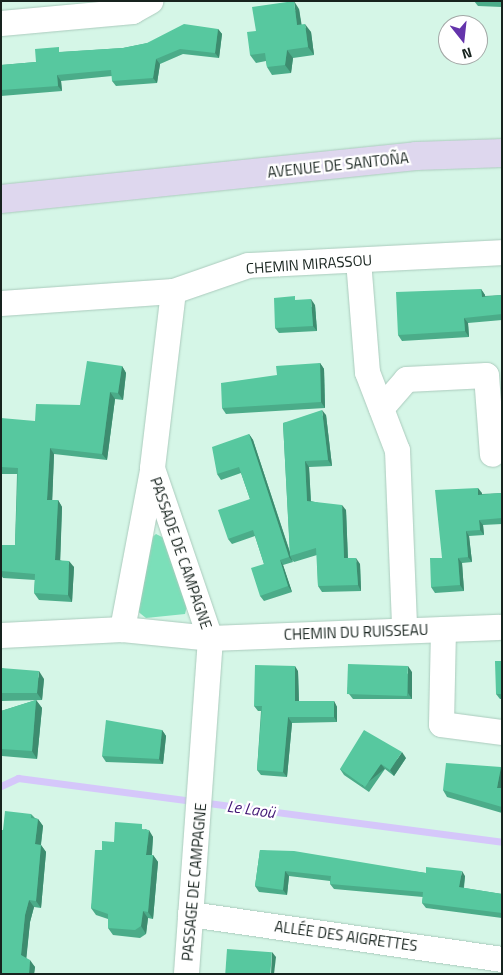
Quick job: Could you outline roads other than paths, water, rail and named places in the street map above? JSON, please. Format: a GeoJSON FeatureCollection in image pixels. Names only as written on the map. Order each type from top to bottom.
{"type":"FeatureCollection","features":[{"type":"Feature","properties":{"kind":"main road","name":"AVENUE DE SANTOÑA"},"geometry":{"type":"LineString","coordinates":[[1,198],[175,182],[416,156],[502,153]]}},
{"type":"Feature","properties":{"kind":"main road","name":"AVENUE DE SANTOÑA"},"geometry":{"type":"LineString","coordinates":[[1,207],[175,182]]}},
{"type":"Feature","properties":{"kind":"street"},"geometry":{"type":"LineString","coordinates":[[1,23],[132,11],[150,1]]}},
{"type":"Feature","properties":{"kind":"street","name":"CHEMIN MIRASSOU"},"geometry":{"type":"LineString","coordinates":[[1,303],[173,291],[248,265],[502,252]]}},
{"type":"Feature","properties":{"kind":"street"},"geometry":{"type":"LineString","coordinates":[[358,260],[367,372],[397,450],[404,628]]}},
{"type":"Feature","properties":{"kind":"street","name":"PASSADE DE CAMPAGNE"},"geometry":{"type":"LineString","coordinates":[[173,291],[152,468],[122,629],[210,638]]}},
{"type":"Feature","properties":{"kind":"street"},"geometry":{"type":"LineString","coordinates":[[381,408],[406,378],[486,375],[492,454]]}},
{"type":"Feature","properties":{"kind":"street","name":"PASSADE DE CAMPAGNE"},"geometry":{"type":"LineString","coordinates":[[152,468],[210,638],[201,803]]}},
{"type":"Feature","properties":{"kind":"street","name":"CHEMIN DU RUISSEAU"},"geometry":{"type":"LineString","coordinates":[[210,638],[404,628],[502,627]]}},
{"type":"Feature","properties":{"kind":"street"},"geometry":{"type":"LineString","coordinates":[[1,635],[122,629]]}},
{"type":"Feature","properties":{"kind":"street"},"geometry":{"type":"LineString","coordinates":[[442,629],[440,724],[502,732]]}},
{"type":"Feature","properties":{"kind":"street","name":"PASSAGE DE CAMPAGNE"},"geometry":{"type":"LineString","coordinates":[[186,974],[201,803]]}},
{"type":"Feature","properties":{"kind":"street","name":"ALLÉE DES AIGRETTES"},"geometry":{"type":"LineString","coordinates":[[190,914],[502,959]]}},
{"type":"Feature","properties":{"kind":"waterway","name":"Le Laoü"},"geometry":{"type":"LineString","coordinates":[[1,786],[18,778],[502,842]]}}]}
